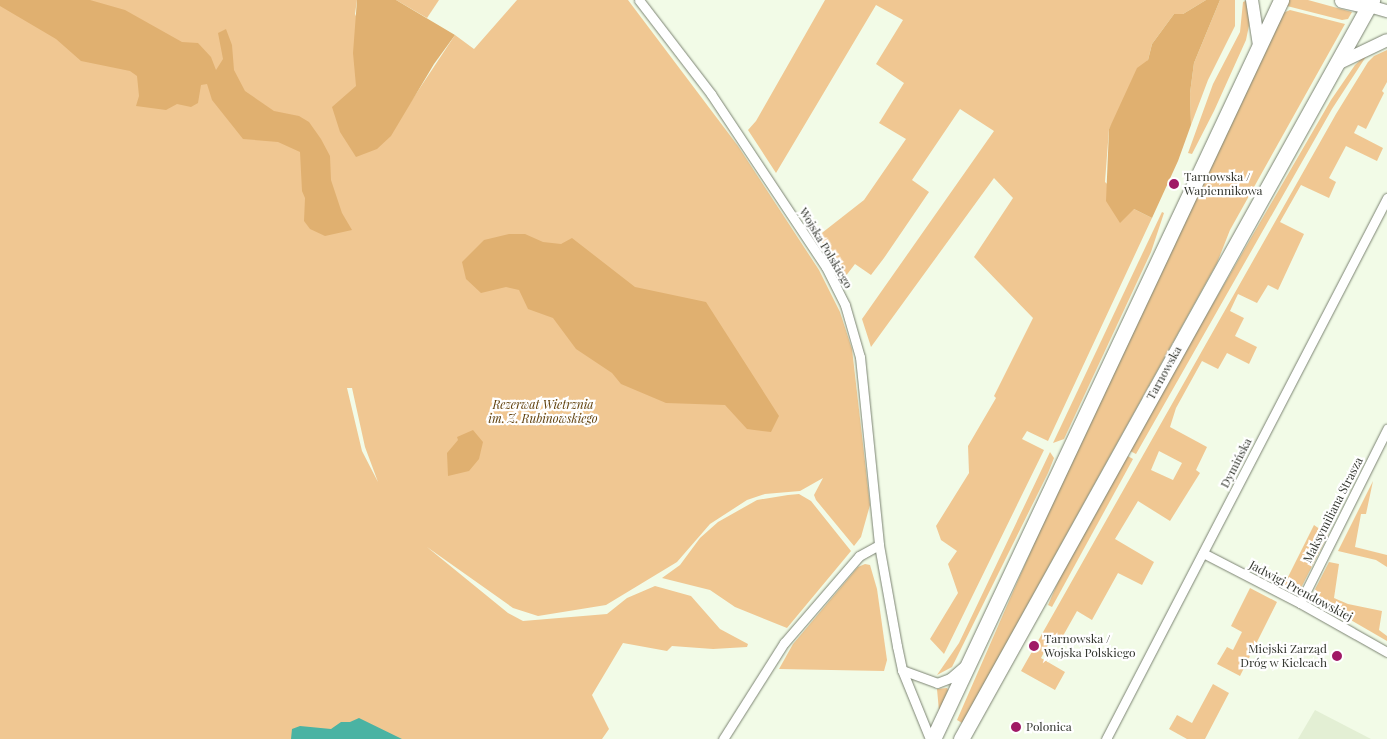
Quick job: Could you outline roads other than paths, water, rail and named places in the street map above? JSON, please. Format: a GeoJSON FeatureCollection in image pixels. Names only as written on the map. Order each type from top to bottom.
{"type":"FeatureCollection","features":[{"type":"Feature","properties":{"kind":"main road"},"geometry":{"type":"LineString","coordinates":[[1252,0],[1259,45]]}},
{"type":"Feature","properties":{"kind":"main road"},"geometry":{"type":"LineString","coordinates":[[931,739],[1281,0]]}},
{"type":"Feature","properties":{"kind":"main road"},"geometry":{"type":"LineString","coordinates":[[1342,0],[1370,3],[1387,11]]}},
{"type":"Feature","properties":{"kind":"main road","name":"Tarnowska"},"geometry":{"type":"LineString","coordinates":[[961,739],[1370,3]]}},
{"type":"Feature","properties":{"kind":"main road"},"geometry":{"type":"LineString","coordinates":[[1337,64],[1387,40]]}},
{"type":"Feature","properties":{"kind":"street","name":"Wojska Polskiego"},"geometry":{"type":"LineString","coordinates":[[639,0],[711,94],[826,267],[845,305],[861,364],[879,545],[902,670],[931,739]]}},
{"type":"Feature","properties":{"kind":"street","name":"Dymińska"},"geometry":{"type":"LineString","coordinates":[[1106,739],[1387,198]]}},
{"type":"Feature","properties":{"kind":"street","name":"Maksymiliana Strasza"},"geometry":{"type":"LineString","coordinates":[[1300,602],[1387,431]]}},
{"type":"Feature","properties":{"kind":"street"},"geometry":{"type":"LineString","coordinates":[[723,739],[784,643],[859,556],[879,545]]}},
{"type":"Feature","properties":{"kind":"street","name":"Jadwigi Prendowskiej"},"geometry":{"type":"LineString","coordinates":[[1203,553],[1300,602],[1387,652]]}},
{"type":"Feature","properties":{"kind":"street"},"geometry":{"type":"LineString","coordinates":[[902,670],[936,683],[950,678],[970,660]]}},
{"type":"Feature","properties":{"kind":"water"},"geometry":{"type":"Polygon","coordinates":[[[359,718],[402,739],[291,739],[292,729],[300,726],[331,729],[341,722],[350,722],[359,718]]]}},
{"type":"Feature","properties":{"kind":"place","name":"Tarnowska / Wapiennikowa"},"geometry":{"type":"Point","coordinates":[1174,184]}},
{"type":"Feature","properties":{"kind":"place","name":"Tarnowska / Wojska Polskiego"},"geometry":{"type":"Point","coordinates":[1034,646]}},
{"type":"Feature","properties":{"kind":"place","name":"Miejski Zarząd Dróg w Kielcach"},"geometry":{"type":"Point","coordinates":[1337,656]}},
{"type":"Feature","properties":{"kind":"place","name":"Polonica"},"geometry":{"type":"Point","coordinates":[1016,727]}},
{"type":"Feature","properties":{"kind":"park label","name":"Rezerwat Wietrznia im. Z. Rubinowskiego"},"geometry":{"type":"Point","coordinates":[543,412]}}]}
